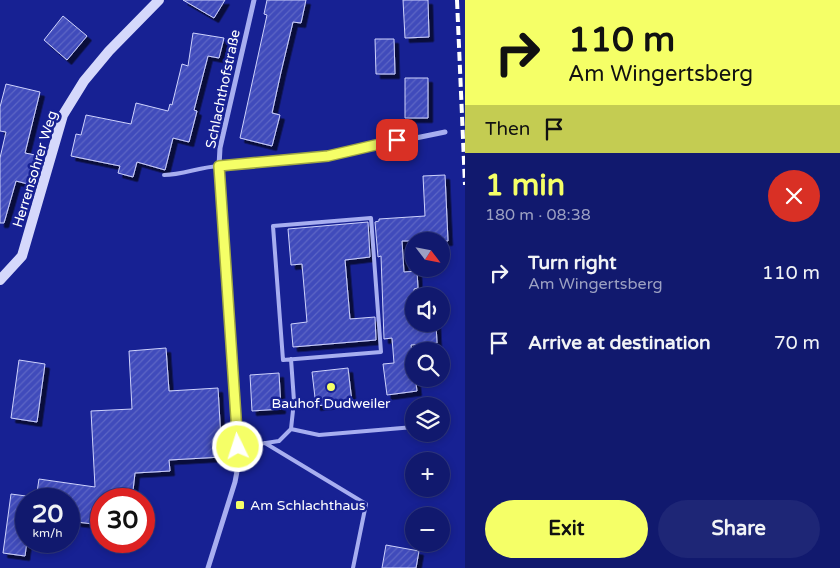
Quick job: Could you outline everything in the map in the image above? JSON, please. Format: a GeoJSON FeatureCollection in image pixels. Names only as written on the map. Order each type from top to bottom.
{"type":"FeatureCollection","features":[{"type":"Feature","properties":{"kind":"street","name":"Herrensohrer Weg"},"geometry":{"type":"LineString","coordinates":[[0,280],[22,256],[64,115],[84,80],[108,51],[159,0]]}},
{"type":"Feature","properties":{"kind":"street","name":"Schlachthofstraße"},"geometry":{"type":"LineString","coordinates":[[208,568],[235,482],[238,447],[219,166],[222,134],[254,0]]}},
{"type":"Feature","properties":{"kind":"street"},"geometry":{"type":"LineString","coordinates":[[219,166],[328,156],[445,132]]}},
{"type":"Feature","properties":{"kind":"lane"},"geometry":{"type":"LineString","coordinates":[[164,175],[177,175],[192,169],[219,166]]}},
{"type":"Feature","properties":{"kind":"lane"},"geometry":{"type":"LineString","coordinates":[[371,218],[381,352],[291,359],[283,360],[273,226],[371,218]]}},
{"type":"Feature","properties":{"kind":"lane"},"geometry":{"type":"LineString","coordinates":[[238,447],[280,441],[291,429],[294,401],[291,359]]}},
{"type":"Feature","properties":{"kind":"lane"},"geometry":{"type":"LineString","coordinates":[[291,429],[319,435],[405,428]]}},
{"type":"Feature","properties":{"kind":"lane"},"geometry":{"type":"LineString","coordinates":[[265,443],[366,504],[354,568]]}},
{"type":"Feature","properties":{"kind":"building"},"geometry":{"type":"Polygon","coordinates":[[[183,0],[225,0],[214,18],[183,0]]]}},
{"type":"Feature","properties":{"kind":"building"},"geometry":{"type":"Polygon","coordinates":[[[267,0],[306,0],[301,23],[293,22],[281,72],[272,113],[280,115],[272,146],[240,138],[267,15],[264,14],[267,0]]]}},
{"type":"Feature","properties":{"kind":"building"},"geometry":{"type":"Polygon","coordinates":[[[403,0],[428,0],[429,37],[405,38],[403,0]]]}},
{"type":"Feature","properties":{"kind":"building"},"geometry":{"type":"Polygon","coordinates":[[[63,16],[87,36],[67,60],[44,40],[63,16]]]}},
{"type":"Feature","properties":{"kind":"building"},"geometry":{"type":"Polygon","coordinates":[[[193,33],[224,38],[219,58],[208,56],[194,110],[197,111],[189,142],[173,138],[165,170],[137,162],[133,177],[118,173],[120,166],[71,156],[76,134],[81,135],[86,115],[131,124],[136,103],[168,111],[170,104],[172,105],[182,64],[188,66],[193,33]]]}},
{"type":"Feature","properties":{"kind":"building"},"geometry":{"type":"Polygon","coordinates":[[[375,39],[394,39],[395,74],[376,74],[375,39]]]}},
{"type":"Feature","properties":{"kind":"building"},"geometry":{"type":"Polygon","coordinates":[[[405,78],[428,78],[428,118],[405,118],[405,78]]]}},
{"type":"Feature","properties":{"kind":"building"},"geometry":{"type":"Polygon","coordinates":[[[6,84],[40,92],[25,153],[35,155],[28,184],[16,181],[4,223],[0,223],[0,158],[6,132],[0,131],[0,107],[6,84]]]}},
{"type":"Feature","properties":{"kind":"building"},"geometry":{"type":"Polygon","coordinates":[[[445,175],[448,232],[405,232],[405,241],[402,241],[405,278],[417,278],[418,287],[405,287],[405,332],[436,332],[437,342],[405,342],[405,387],[416,387],[417,391],[387,395],[383,364],[394,363],[392,338],[384,339],[381,256],[378,257],[375,222],[379,221],[379,219],[425,216],[423,176],[445,175]]]}},
{"type":"Feature","properties":{"kind":"building"},"geometry":{"type":"Polygon","coordinates":[[[368,222],[370,257],[345,260],[350,319],[375,317],[376,340],[293,347],[291,324],[307,322],[302,264],[291,265],[288,229],[368,222]]]}},
{"type":"Feature","properties":{"kind":"building"},"geometry":{"type":"Polygon","coordinates":[[[166,348],[169,391],[218,388],[222,457],[169,460],[170,471],[135,473],[133,488],[90,488],[90,524],[80,522],[80,488],[38,488],[39,479],[95,487],[91,411],[132,409],[129,351],[166,348]]]}},
{"type":"Feature","properties":{"kind":"building"},"geometry":{"type":"Polygon","coordinates":[[[19,360],[45,364],[37,422],[11,418],[19,360]]]}},
{"type":"Feature","properties":{"kind":"building"},"geometry":{"type":"Polygon","coordinates":[[[348,368],[352,402],[316,406],[312,372],[348,368]]]}},
{"type":"Feature","properties":{"kind":"building"},"geometry":{"type":"Polygon","coordinates":[[[279,373],[281,409],[252,411],[250,375],[279,373]]]}},
{"type":"Feature","properties":{"kind":"building"},"geometry":{"type":"Polygon","coordinates":[[[11,494],[15,495],[15,553],[25,553],[25,556],[3,553],[11,494]]]}},
{"type":"Feature","properties":{"kind":"building"},"geometry":{"type":"Polygon","coordinates":[[[386,545],[405,548],[405,552],[419,552],[416,568],[382,568],[386,545]]]}},
{"type":"Feature","properties":{"kind":"railway"},"geometry":{"type":"LineString","coordinates":[[457,0],[465,185]]}},
{"type":"Feature","properties":{"kind":"place","name":"Bauhof Dudweiler"},"geometry":{"type":"Point","coordinates":[331,387]}},
{"type":"Feature","properties":{"kind":"place","name":"Am Schlachthaus"},"geometry":{"type":"Point","coordinates":[240,505]}},
{"type":"Feature","properties":{"kind":"route"},"geometry":{"type":"LineString","coordinates":[[238,447],[219,166],[328,156],[397,140]]}}]}
